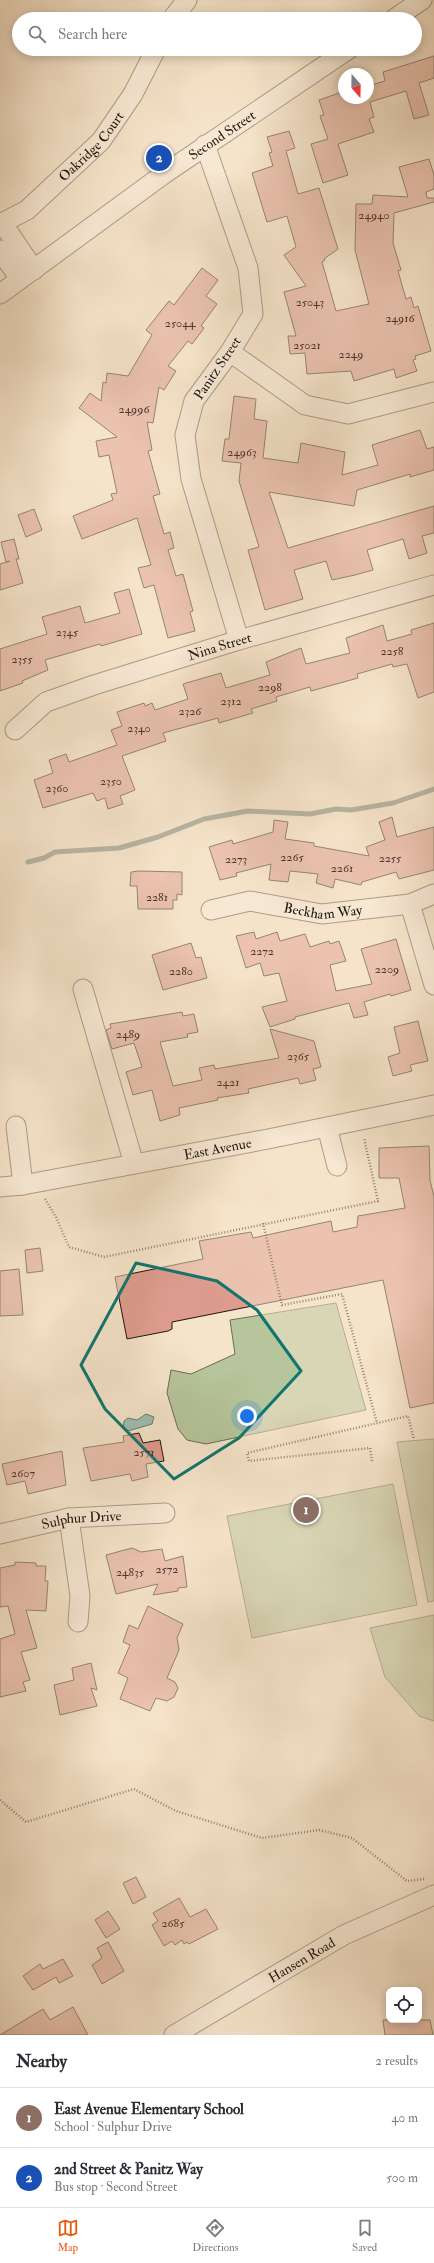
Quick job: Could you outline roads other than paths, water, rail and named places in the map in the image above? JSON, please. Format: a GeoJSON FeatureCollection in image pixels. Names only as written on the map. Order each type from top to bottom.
{"type":"FeatureCollection","features":[{"type":"Feature","properties":{"kind":"street"},"geometry":{"type":"LineString","coordinates":[[178,12],[187,0]]}},
{"type":"Feature","properties":{"kind":"street"},"geometry":{"type":"LineString","coordinates":[[404,12],[422,0]]}},
{"type":"Feature","properties":{"kind":"street","name":"Oakridge Court"},"geometry":{"type":"LineString","coordinates":[[2,224],[27,210],[101,141],[134,94],[153,56]]}},
{"type":"Feature","properties":{"kind":"street","name":"Second Street"},"geometry":{"type":"LineString","coordinates":[[0,294],[205,146],[339,56]]}},
{"type":"Feature","properties":{"kind":"street","name":"Panitz Street"},"geometry":{"type":"LineString","coordinates":[[205,146],[248,268],[253,314],[230,352],[194,401],[185,435],[191,479],[239,640]]}},
{"type":"Feature","properties":{"kind":"street"},"geometry":{"type":"LineString","coordinates":[[2,224],[27,274]]}},
{"type":"Feature","properties":{"kind":"street"},"geometry":{"type":"LineString","coordinates":[[0,250],[27,274]]}},
{"type":"Feature","properties":{"kind":"street"},"geometry":{"type":"LineString","coordinates":[[230,352],[305,405],[348,414],[434,392]]}},
{"type":"Feature","properties":{"kind":"street","name":"Nina Street"},"geometry":{"type":"LineString","coordinates":[[15,730],[46,702],[94,685],[239,640],[434,585]]}},
{"type":"Feature","properties":{"kind":"street","name":"Beckham Way"},"geometry":{"type":"LineString","coordinates":[[212,910],[250,901],[322,914],[410,904],[434,894]]}},
{"type":"Feature","properties":{"kind":"street"},"geometry":{"type":"LineString","coordinates":[[410,904],[434,985]]}},
{"type":"Feature","properties":{"kind":"street"},"geometry":{"type":"LineString","coordinates":[[83,989],[134,1164]]}},
{"type":"Feature","properties":{"kind":"street","name":"East Avenue"},"geometry":{"type":"LineString","coordinates":[[0,1187],[23,1185],[434,1105]]}},
{"type":"Feature","properties":{"kind":"street"},"geometry":{"type":"LineString","coordinates":[[16,1126],[23,1185]]}},
{"type":"Feature","properties":{"kind":"street"},"geometry":{"type":"LineString","coordinates":[[327,1127],[337,1166]]}},
{"type":"Feature","properties":{"kind":"street","name":"Sulphur Drive"},"geometry":{"type":"LineString","coordinates":[[0,1534],[69,1518],[165,1513]]}},
{"type":"Feature","properties":{"kind":"street"},"geometry":{"type":"LineString","coordinates":[[69,1518],[80,1596],[78,1622]]}},
{"type":"Feature","properties":{"kind":"street","name":"Hansen Road"},"geometry":{"type":"LineString","coordinates":[[174,2035],[344,1935],[431,1887]]}},
{"type":"Feature","properties":{"kind":"water"},"geometry":{"type":"Polygon","coordinates":[[[146,1414],[154,1417],[152,1424],[128,1431],[123,1429],[124,1421],[128,1418],[137,1420],[146,1414]]]}},
{"type":"Feature","properties":{"kind":"waterway"},"geometry":{"type":"LineString","coordinates":[[28,862],[44,858],[55,852],[119,848],[158,837],[204,819],[248,811],[310,814],[336,809],[351,810],[393,803],[434,789]]}},
{"type":"Feature","properties":{"kind":"place","name":"2nd Street & Panitz Way"},"geometry":{"type":"Point","coordinates":[159,158]}},
{"type":"Feature","properties":{"kind":"place","name":"East Avenue Elementary School"},"geometry":{"type":"Point","coordinates":[306,1510]}}]}
